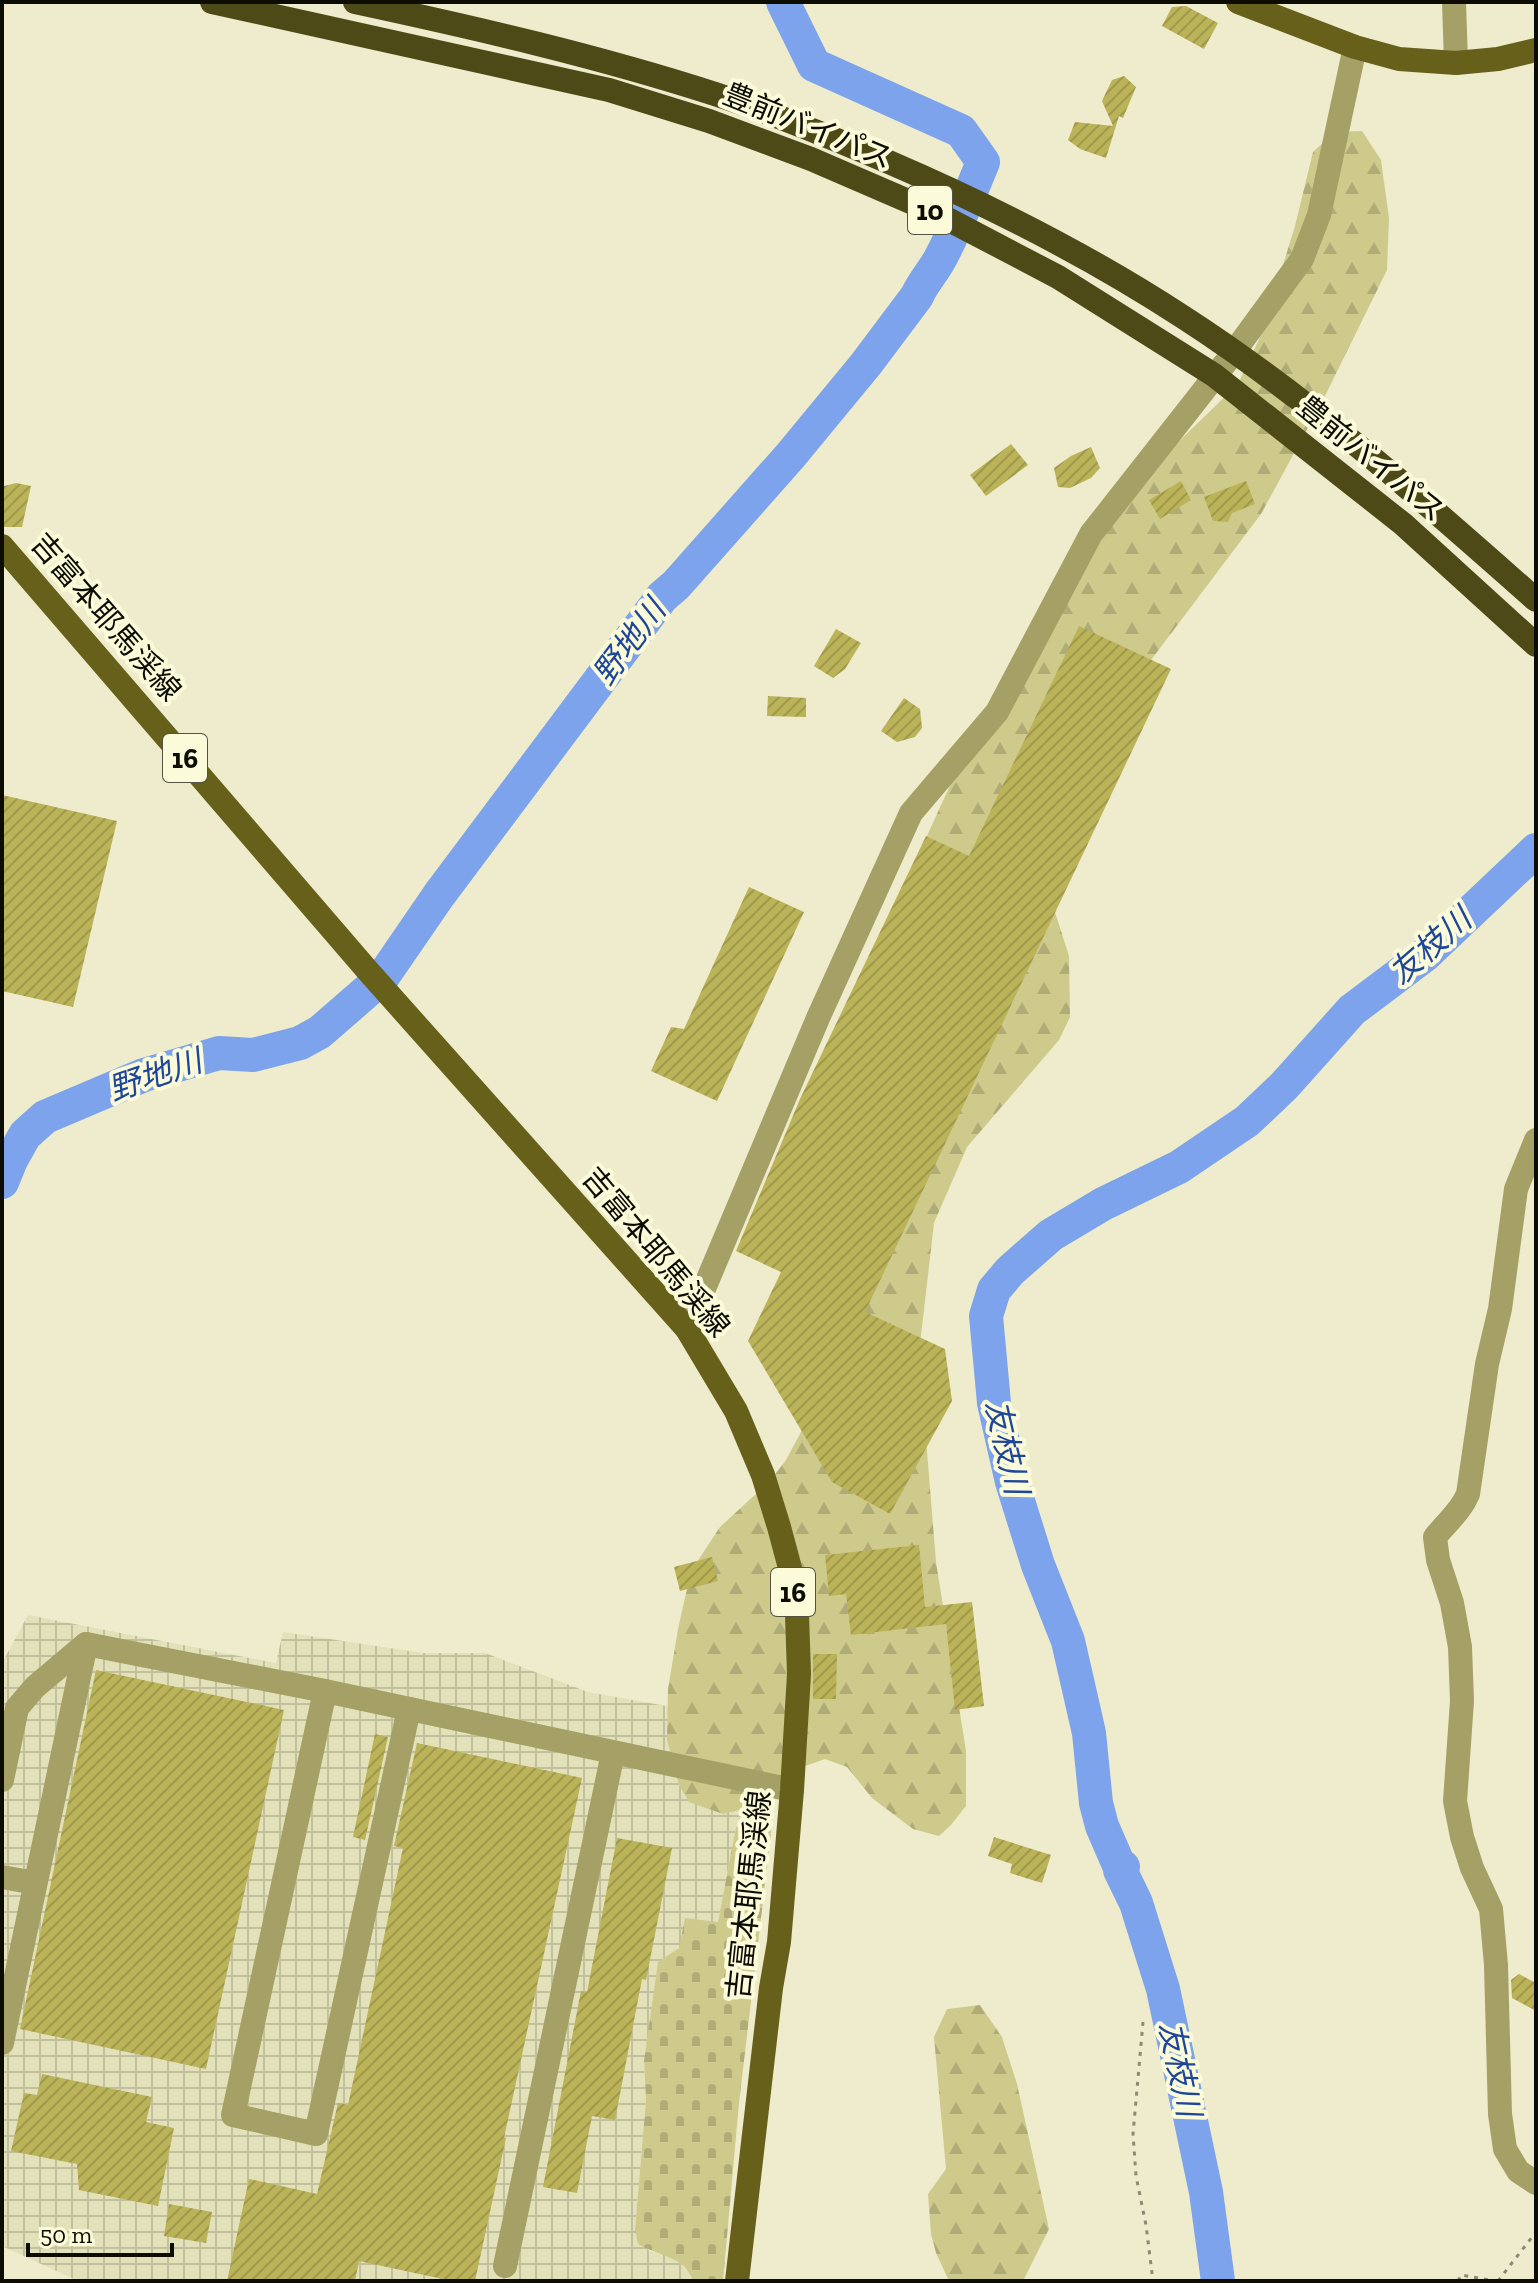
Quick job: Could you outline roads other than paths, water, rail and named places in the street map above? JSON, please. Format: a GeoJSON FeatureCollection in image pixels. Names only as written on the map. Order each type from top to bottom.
{"type":"FeatureCollection","features":[{"type":"Feature","properties":{"kind":"highway","name":"豊前バイパス"},"geometry":{"type":"LineString","coordinates":[[212,2],[609,90],[724,126],[811,159],[936,213],[1058,277],[1214,375],[1403,524],[1536,645]]}},
{"type":"Feature","properties":{"kind":"highway","name":"豊前バイパス"},"geometry":{"type":"LineString","coordinates":[[355,2],[617,64],[718,95],[817,131],[947,187],[1072,249],[1182,316],[1303,401],[1536,600]]}},
{"type":"Feature","properties":{"kind":"main road"},"geometry":{"type":"LineString","coordinates":[[1238,2],[1355,47],[1399,59],[1456,63],[1498,59],[1536,50]]}},
{"type":"Feature","properties":{"kind":"main road","name":"吉富本耶馬渓線"},"geometry":{"type":"LineString","coordinates":[[2,546],[368,971],[687,1329],[736,1411],[763,1475],[790,1568],[797,1615],[799,1674],[779,1942],[737,2281]]}},
{"type":"Feature","properties":{"kind":"street"},"geometry":{"type":"LineString","coordinates":[[1454,2],[1456,63]]}},
{"type":"Feature","properties":{"kind":"street"},"geometry":{"type":"LineString","coordinates":[[687,1329],[818,1018],[911,813],[997,712],[1091,534],[1234,352],[1302,259],[1319,215],[1355,47]]}},
{"type":"Feature","properties":{"kind":"street"},"geometry":{"type":"LineString","coordinates":[[1536,1140],[1516,1189],[1500,1309],[1487,1364],[1468,1494],[1461,1510],[1435,1537],[1460,1647],[1462,1701],[1455,1801],[1472,1868],[1491,1909],[1496,1965],[1501,2125],[1505,2149],[1518,2171],[1536,2183]]}},
{"type":"Feature","properties":{"kind":"street"},"geometry":{"type":"LineString","coordinates":[[86,1644],[792,1790]]}},
{"type":"Feature","properties":{"kind":"street"},"geometry":{"type":"LineString","coordinates":[[2,1780],[17,1708],[35,1687],[86,1644]]}},
{"type":"Feature","properties":{"kind":"street"},"geometry":{"type":"LineString","coordinates":[[2,2043],[86,1644]]}},
{"type":"Feature","properties":{"kind":"street"},"geometry":{"type":"LineString","coordinates":[[325,1691],[233,2115],[316,2134],[409,1709]]}},
{"type":"Feature","properties":{"kind":"street"},"geometry":{"type":"LineString","coordinates":[[505,2266],[613,1753]]}},
{"type":"Feature","properties":{"kind":"street"},"geometry":{"type":"LineString","coordinates":[[2,1877],[35,1883]]}},
{"type":"Feature","properties":{"kind":"waterway","name":"野地川"},"geometry":{"type":"LineString","coordinates":[[2,1182],[25,1135],[45,1117],[144,1075],[219,1053],[253,1055],[300,1043],[320,1032],[382,978],[439,895],[662,597],[791,455],[917,296],[947,246],[983,162],[961,131],[814,65],[783,2]]}},
{"type":"Feature","properties":{"kind":"waterway","name":"友枝川"},"geometry":{"type":"LineString","coordinates":[[1218,2281],[1206,2192],[1163,1989],[1136,1903],[1120,1870],[1123,1867],[1118,1863],[1102,1826],[1096,1803],[1089,1733],[1068,1641],[1038,1565],[1012,1482],[994,1403],[986,1316],[994,1290],[1010,1271],[1051,1235],[1103,1204],[1179,1167],[1247,1121],[1284,1086],[1352,1010],[1425,955],[1536,850]]}}]}
